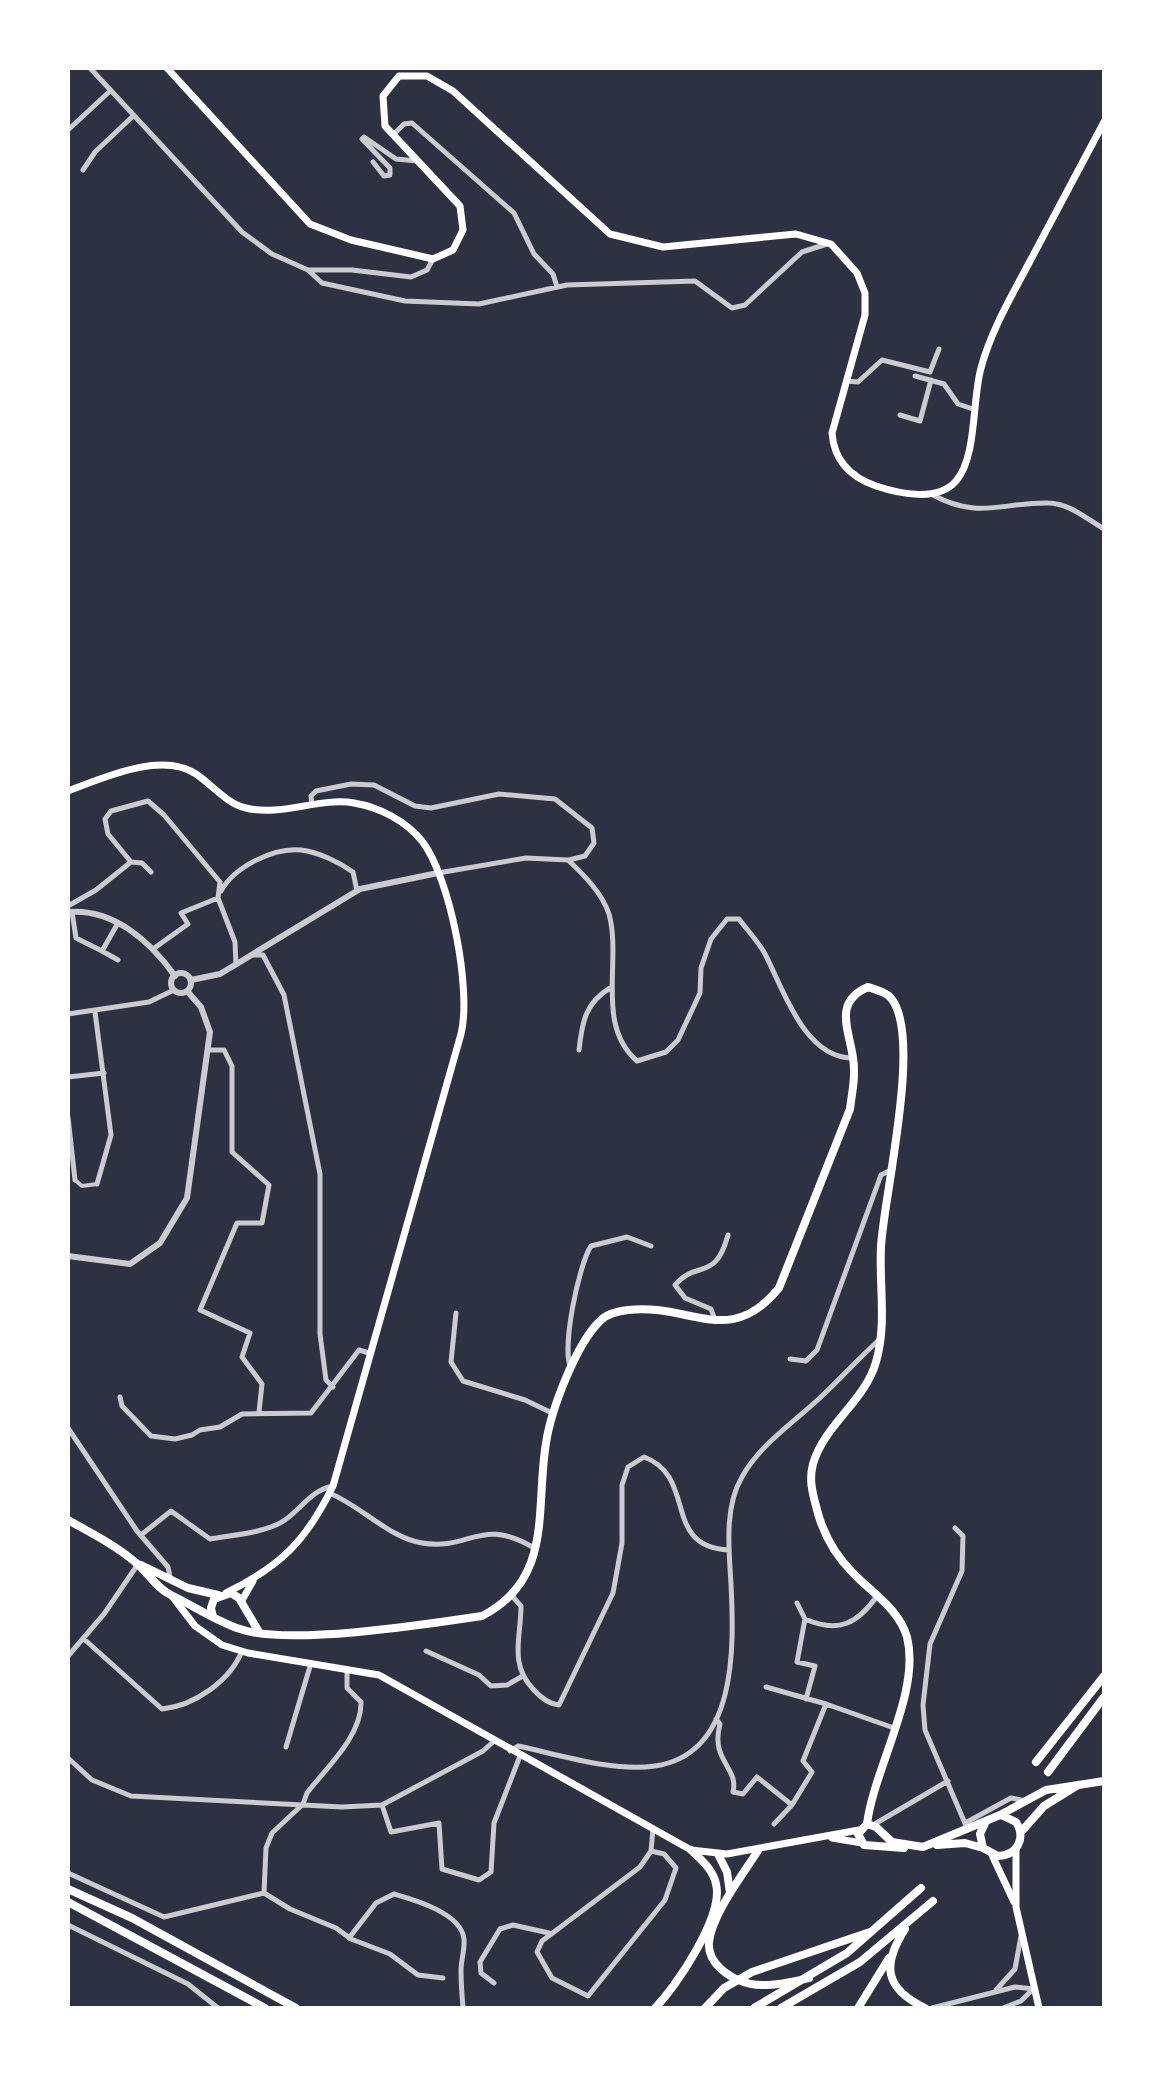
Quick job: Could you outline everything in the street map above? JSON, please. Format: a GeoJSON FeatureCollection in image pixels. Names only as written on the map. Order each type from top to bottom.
{"type":"FeatureCollection","features":[{"type":"Feature","properties":{"kind":"main road"},"geometry":{"type":"LineString","coordinates":[[167,68],[310,224],[351,240],[433,259],[453,250],[463,230],[460,206],[385,126],[383,96],[399,76],[427,76],[453,91],[610,234],[663,247],[796,234],[828,243],[857,273],[865,293],[865,315],[832,433],[842,464],[877,486],[933,495],[956,481],[967,463],[981,367],[998,321],[1104,122]]}},
{"type":"Feature","properties":{"kind":"main road"},"geometry":{"type":"LineString","coordinates":[[68,791],[109,776],[170,764],[192,771],[244,808],[352,802],[380,809],[421,841],[438,873],[466,996],[457,1048],[331,1490],[312,1526],[297,1546],[254,1579],[222,1594],[211,1608],[213,1617]]}},
{"type":"Feature","properties":{"kind":"main road"},"geometry":{"type":"LineString","coordinates":[[172,1596],[188,1601],[213,1617],[260,1633],[320,1634],[482,1616],[512,1596],[537,1549],[546,1443],[554,1414],[586,1338],[602,1318],[622,1311],[650,1308],[715,1321],[739,1321],[762,1308],[779,1288],[850,1109],[855,1078],[843,1014],[847,1002],[868,987],[882,991],[891,998],[897,1012],[902,1053],[900,1124],[881,1246],[883,1313],[876,1361],[868,1381],[819,1450],[811,1484],[828,1541],[840,1559],[901,1620],[908,1640],[903,1700],[870,1803],[865,1844]]}},
{"type":"Feature","properties":{"kind":"main road"},"geometry":{"type":"LineString","coordinates":[[68,1520],[138,1564],[202,1593],[222,1594],[242,1604],[260,1633]]}},
{"type":"Feature","properties":{"kind":"main road"},"geometry":{"type":"LineString","coordinates":[[138,1564],[172,1596],[195,1626],[222,1645],[379,1675],[493,1742],[691,1850],[713,1875],[717,1906],[673,1986],[655,2008]]}},
{"type":"Feature","properties":{"kind":"main road"},"geometry":{"type":"LineString","coordinates":[[162,1588],[163,1579],[170,1577]]}},
{"type":"Feature","properties":{"kind":"main road"},"geometry":{"type":"LineString","coordinates":[[230,1624],[238,1619],[254,1579]]}},
{"type":"Feature","properties":{"kind":"main road"},"geometry":{"type":"LineString","coordinates":[[1036,1762],[1104,1676]]}},
{"type":"Feature","properties":{"kind":"main road"},"geometry":{"type":"LineString","coordinates":[[1048,1772],[1104,1697]]}},
{"type":"Feature","properties":{"kind":"main road"},"geometry":{"type":"LineString","coordinates":[[691,1850],[718,1854],[759,1849],[867,1827],[892,1842],[923,1847],[967,1826],[1000,1815],[1046,1790],[1104,1781]]}},
{"type":"Feature","properties":{"kind":"main road"},"geometry":{"type":"LineString","coordinates":[[1016,1907],[1016,1850],[1021,1832],[1044,1806],[1083,1782]]}},
{"type":"Feature","properties":{"kind":"main road"},"geometry":{"type":"LineString","coordinates":[[1000,1815],[1016,1822],[1021,1832]]}},
{"type":"Feature","properties":{"kind":"main road"},"geometry":{"type":"LineString","coordinates":[[983,1848],[980,1834],[986,1821]]}},
{"type":"Feature","properties":{"kind":"main road"},"geometry":{"type":"LineString","coordinates":[[865,1844],[876,1843],[880,1834]]}},
{"type":"Feature","properties":{"kind":"main road"},"geometry":{"type":"LineString","coordinates":[[826,1837],[865,1844],[923,1847],[960,1842],[983,1848],[992,1855],[1016,1907],[1039,2008]]}},
{"type":"Feature","properties":{"kind":"main road"},"geometry":{"type":"LineString","coordinates":[[759,1849],[730,1894],[709,1941],[711,1956],[717,1966],[740,1982],[758,1986],[809,1978]]}},
{"type":"Feature","properties":{"kind":"main road"},"geometry":{"type":"LineString","coordinates":[[992,1855],[1005,1856],[1016,1850]]}},
{"type":"Feature","properties":{"kind":"main road"},"geometry":{"type":"LineString","coordinates":[[718,1854],[727,1872],[730,1894]]}},
{"type":"Feature","properties":{"kind":"main road"},"geometry":{"type":"LineString","coordinates":[[755,2007],[809,1978],[875,1931],[921,1888]]}},
{"type":"Feature","properties":{"kind":"main road"},"geometry":{"type":"LineString","coordinates":[[68,1889],[132,1918],[296,2008]]}},
{"type":"Feature","properties":{"kind":"main road"},"geometry":{"type":"LineString","coordinates":[[783,2007],[848,1969],[933,1901]]}},
{"type":"Feature","properties":{"kind":"main road"},"geometry":{"type":"LineString","coordinates":[[68,1902],[265,2008]]}},
{"type":"Feature","properties":{"kind":"main road"},"geometry":{"type":"LineString","coordinates":[[858,2008],[908,1923]]}},
{"type":"Feature","properties":{"kind":"main road"},"geometry":{"type":"LineString","coordinates":[[705,2008],[724,1988],[752,1972],[875,1931]]}},
{"type":"Feature","properties":{"kind":"main road"},"geometry":{"type":"LineString","coordinates":[[891,1955],[892,1980],[905,1996],[925,2008]]}},
{"type":"Feature","properties":{"kind":"street"},"geometry":{"type":"LineString","coordinates":[[90,68],[132,117],[242,232],[272,254],[308,270],[322,283],[405,301],[479,304],[557,287],[695,281],[732,308],[745,305],[802,252],[828,243]]}},
{"type":"Feature","properties":{"kind":"street"},"geometry":{"type":"LineString","coordinates":[[68,130],[109,92]]}},
{"type":"Feature","properties":{"kind":"street"},"geometry":{"type":"LineString","coordinates":[[83,170],[95,152],[132,117]]}},
{"type":"Feature","properties":{"kind":"street"},"geometry":{"type":"LineString","coordinates":[[393,135],[404,124],[412,123],[514,213],[534,254],[553,274],[557,287]]}},
{"type":"Feature","properties":{"kind":"street"},"geometry":{"type":"LineString","coordinates":[[373,162],[384,176],[390,175],[390,168],[362,139],[364,137],[396,159],[417,161]]}},
{"type":"Feature","properties":{"kind":"street"},"geometry":{"type":"LineString","coordinates":[[308,270],[352,270],[411,277],[427,270],[433,259]]}},
{"type":"Feature","properties":{"kind":"street"},"geometry":{"type":"LineString","coordinates":[[846,381],[858,382],[882,360],[930,372],[939,349]]}},
{"type":"Feature","properties":{"kind":"street"},"geometry":{"type":"LineString","coordinates":[[915,376],[944,384],[958,404],[973,409]]}},
{"type":"Feature","properties":{"kind":"street"},"geometry":{"type":"LineString","coordinates":[[900,415],[920,421],[931,380]]}},
{"type":"Feature","properties":{"kind":"street"},"geometry":{"type":"LineString","coordinates":[[933,495],[975,509],[1049,503],[1067,507],[1104,529]]}},
{"type":"Feature","properties":{"kind":"street"},"geometry":{"type":"LineString","coordinates":[[174,990],[171,981],[175,976],[184,974],[191,980],[212,977],[357,891],[526,858],[568,860],[585,856],[594,843],[592,828],[555,799],[499,794],[431,808],[415,806],[374,785],[351,784],[316,791],[311,796],[312,805]]}},
{"type":"Feature","properties":{"kind":"street"},"geometry":{"type":"LineString","coordinates":[[131,862],[108,834],[105,819],[111,811],[148,801],[164,815],[220,882],[219,895],[235,942],[236,965]]}},
{"type":"Feature","properties":{"kind":"street"},"geometry":{"type":"LineString","coordinates":[[153,949],[188,924],[181,913],[219,895],[237,870],[258,859],[300,850],[353,872],[357,891]]}},
{"type":"Feature","properties":{"kind":"street"},"geometry":{"type":"LineString","coordinates":[[568,860],[588,879],[608,913],[614,954],[610,988],[625,1051],[637,1061],[666,1052],[678,1040],[700,993],[701,968],[711,939],[727,919],[739,919],[763,950],[811,1038],[842,1058],[853,1058]]}},
{"type":"Feature","properties":{"kind":"street"},"geometry":{"type":"LineString","coordinates":[[69,910],[131,862],[142,863],[151,872]]}},
{"type":"Feature","properties":{"kind":"street"},"geometry":{"type":"LineString","coordinates":[[69,910],[91,912],[118,923],[153,949],[175,976]]}},
{"type":"Feature","properties":{"kind":"street"},"geometry":{"type":"LineString","coordinates":[[69,910],[76,938],[118,960]]}},
{"type":"Feature","properties":{"kind":"street"},"geometry":{"type":"LineString","coordinates":[[102,951],[118,923]]}},
{"type":"Feature","properties":{"kind":"street"},"geometry":{"type":"LineString","coordinates":[[252,954],[263,955],[284,995],[320,1174],[320,1334],[326,1380],[333,1387]]}},
{"type":"Feature","properties":{"kind":"street"},"geometry":{"type":"LineString","coordinates":[[187,991],[191,980]]}},
{"type":"Feature","properties":{"kind":"street"},"geometry":{"type":"LineString","coordinates":[[579,1050],[582,1020],[595,997],[610,988]]}},
{"type":"Feature","properties":{"kind":"street"},"geometry":{"type":"LineString","coordinates":[[68,1014],[132,1006],[174,990],[187,991]]}},
{"type":"Feature","properties":{"kind":"street"},"geometry":{"type":"LineString","coordinates":[[68,1256],[130,1264],[149,1253],[171,1229],[187,1198],[209,1050],[207,1019],[187,991]]}},
{"type":"Feature","properties":{"kind":"street"},"geometry":{"type":"LineString","coordinates":[[68,1176],[82,1186],[97,1184],[111,1135],[95,1012]]}},
{"type":"Feature","properties":{"kind":"street"},"geometry":{"type":"LineString","coordinates":[[209,1050],[224,1050],[232,1066],[232,1152],[269,1185],[262,1223],[237,1223],[200,1310],[250,1333],[242,1357],[262,1384],[259,1412]]}},
{"type":"Feature","properties":{"kind":"street"},"geometry":{"type":"LineString","coordinates":[[68,1077],[104,1073]]}},
{"type":"Feature","properties":{"kind":"street"},"geometry":{"type":"LineString","coordinates":[[68,1117],[75,1180]]}},
{"type":"Feature","properties":{"kind":"street"},"geometry":{"type":"LineString","coordinates":[[790,1359],[806,1361],[817,1350],[881,1175],[889,1168],[894,1169]]}},
{"type":"Feature","properties":{"kind":"street"},"geometry":{"type":"LineString","coordinates":[[715,1321],[711,1309],[685,1298],[675,1285],[681,1278],[709,1269],[720,1259],[728,1235]]}},
{"type":"Feature","properties":{"kind":"street"},"geometry":{"type":"LineString","coordinates":[[571,1370],[566,1360],[568,1339],[583,1258],[591,1246],[609,1239],[627,1237],[651,1246]]}},
{"type":"Feature","properties":{"kind":"street"},"geometry":{"type":"LineString","coordinates":[[456,1313],[451,1362],[463,1381],[525,1400],[554,1414]]}},
{"type":"Feature","properties":{"kind":"street"},"geometry":{"type":"LineString","coordinates":[[510,1751],[518,1746],[627,1767],[673,1762],[695,1747],[716,1719],[732,1673],[729,1550],[733,1499],[742,1476],[779,1434],[879,1339]]}},
{"type":"Feature","properties":{"kind":"street"},"geometry":{"type":"LineString","coordinates":[[120,1397],[122,1406],[151,1436],[192,1435],[200,1430],[220,1427],[242,1414],[311,1413],[354,1355],[359,1350],[369,1353]]}},
{"type":"Feature","properties":{"kind":"street"},"geometry":{"type":"LineString","coordinates":[[68,1428],[141,1535],[168,1567],[170,1577]]}},
{"type":"Feature","properties":{"kind":"street"},"geometry":{"type":"LineString","coordinates":[[512,1596],[521,1606],[516,1662],[521,1677],[551,1705],[559,1705],[613,1593],[622,1543],[622,1485],[628,1467],[644,1457],[657,1462],[670,1475],[678,1494],[679,1514],[699,1541],[710,1549],[729,1550]]}},
{"type":"Feature","properties":{"kind":"street"},"geometry":{"type":"LineString","coordinates":[[141,1535],[171,1511],[210,1539],[239,1534],[283,1521],[318,1489],[331,1490],[408,1539],[423,1544],[500,1532],[537,1549]]}},
{"type":"Feature","properties":{"kind":"street"},"geometry":{"type":"LineString","coordinates":[[955,1528],[963,1536],[962,1571],[930,1644],[924,1677],[925,1730],[967,1826],[1011,1798],[1026,1801]]}},
{"type":"Feature","properties":{"kind":"street"},"geometry":{"type":"LineString","coordinates":[[68,1656],[84,1639],[138,1564]]}},
{"type":"Feature","properties":{"kind":"street"},"geometry":{"type":"LineString","coordinates":[[805,1619],[839,1625],[856,1621],[877,1596]]}},
{"type":"Feature","properties":{"kind":"street"},"geometry":{"type":"LineString","coordinates":[[797,1603],[805,1619],[797,1662],[815,1666],[806,1699]]}},
{"type":"Feature","properties":{"kind":"street"},"geometry":{"type":"LineString","coordinates":[[84,1639],[162,1709],[203,1697],[238,1660],[242,1651]]}},
{"type":"Feature","properties":{"kind":"street"},"geometry":{"type":"LineString","coordinates":[[426,1651],[479,1675],[491,1686],[507,1685],[521,1677]]}},
{"type":"Feature","properties":{"kind":"street"},"geometry":{"type":"LineString","coordinates":[[286,1747],[311,1662]]}},
{"type":"Feature","properties":{"kind":"street"},"geometry":{"type":"LineString","coordinates":[[264,1893],[266,1848],[272,1833],[303,1804],[307,1793],[352,1734],[362,1715],[361,1702],[347,1688],[347,1667]]}},
{"type":"Feature","properties":{"kind":"street"},"geometry":{"type":"LineString","coordinates":[[766,1687],[894,1728]]}},
{"type":"Feature","properties":{"kind":"street"},"geometry":{"type":"LineString","coordinates":[[774,1824],[792,1805],[812,1772],[803,1761],[826,1704]]}},
{"type":"Feature","properties":{"kind":"street"},"geometry":{"type":"LineString","coordinates":[[716,1719],[720,1724],[721,1761],[731,1771],[735,1783],[733,1792],[743,1794],[757,1777],[792,1805]]}},
{"type":"Feature","properties":{"kind":"street"},"geometry":{"type":"LineString","coordinates":[[68,1758],[92,1780],[131,1796],[342,1807],[382,1805],[483,1751],[493,1742]]}},
{"type":"Feature","properties":{"kind":"street"},"geometry":{"type":"LineString","coordinates":[[382,1805],[391,1832],[439,1823],[442,1869],[479,1880],[491,1872],[494,1823],[520,1756]]}},
{"type":"Feature","properties":{"kind":"street"},"geometry":{"type":"LineString","coordinates":[[867,1827],[948,1781]]}},
{"type":"Feature","properties":{"kind":"street"},"geometry":{"type":"LineString","coordinates":[[651,1851],[672,1860],[674,1879],[665,1900],[588,1996],[563,1985],[543,1968],[537,1952],[549,1933],[640,1867],[651,1851],[653,1829]]}},
{"type":"Feature","properties":{"kind":"street"},"geometry":{"type":"LineString","coordinates":[[68,1873],[164,1917],[264,1893],[349,1938],[390,1954],[418,1975],[443,1978]]}},
{"type":"Feature","properties":{"kind":"street"},"geometry":{"type":"LineString","coordinates":[[349,1938],[376,1903],[394,1894],[413,1899],[453,1920],[462,1931],[465,1942],[461,1968],[463,2008]]}},
{"type":"Feature","properties":{"kind":"street"},"geometry":{"type":"LineString","coordinates":[[68,1925],[169,1974],[218,2008]]}},
{"type":"Feature","properties":{"kind":"street"},"geometry":{"type":"LineString","coordinates":[[494,1983],[481,1973],[480,1962],[500,1929],[513,1925],[549,1933]]}},
{"type":"Feature","properties":{"kind":"street"},"geometry":{"type":"LineString","coordinates":[[993,1993],[1015,1969],[1022,1931]]}},
{"type":"Feature","properties":{"kind":"street"},"geometry":{"type":"LineString","coordinates":[[932,2008],[1015,1987],[1034,1989]]}},
{"type":"Feature","properties":{"kind":"street"},"geometry":{"type":"LineString","coordinates":[[1003,2008],[1021,2001],[1034,1989]]}}]}
